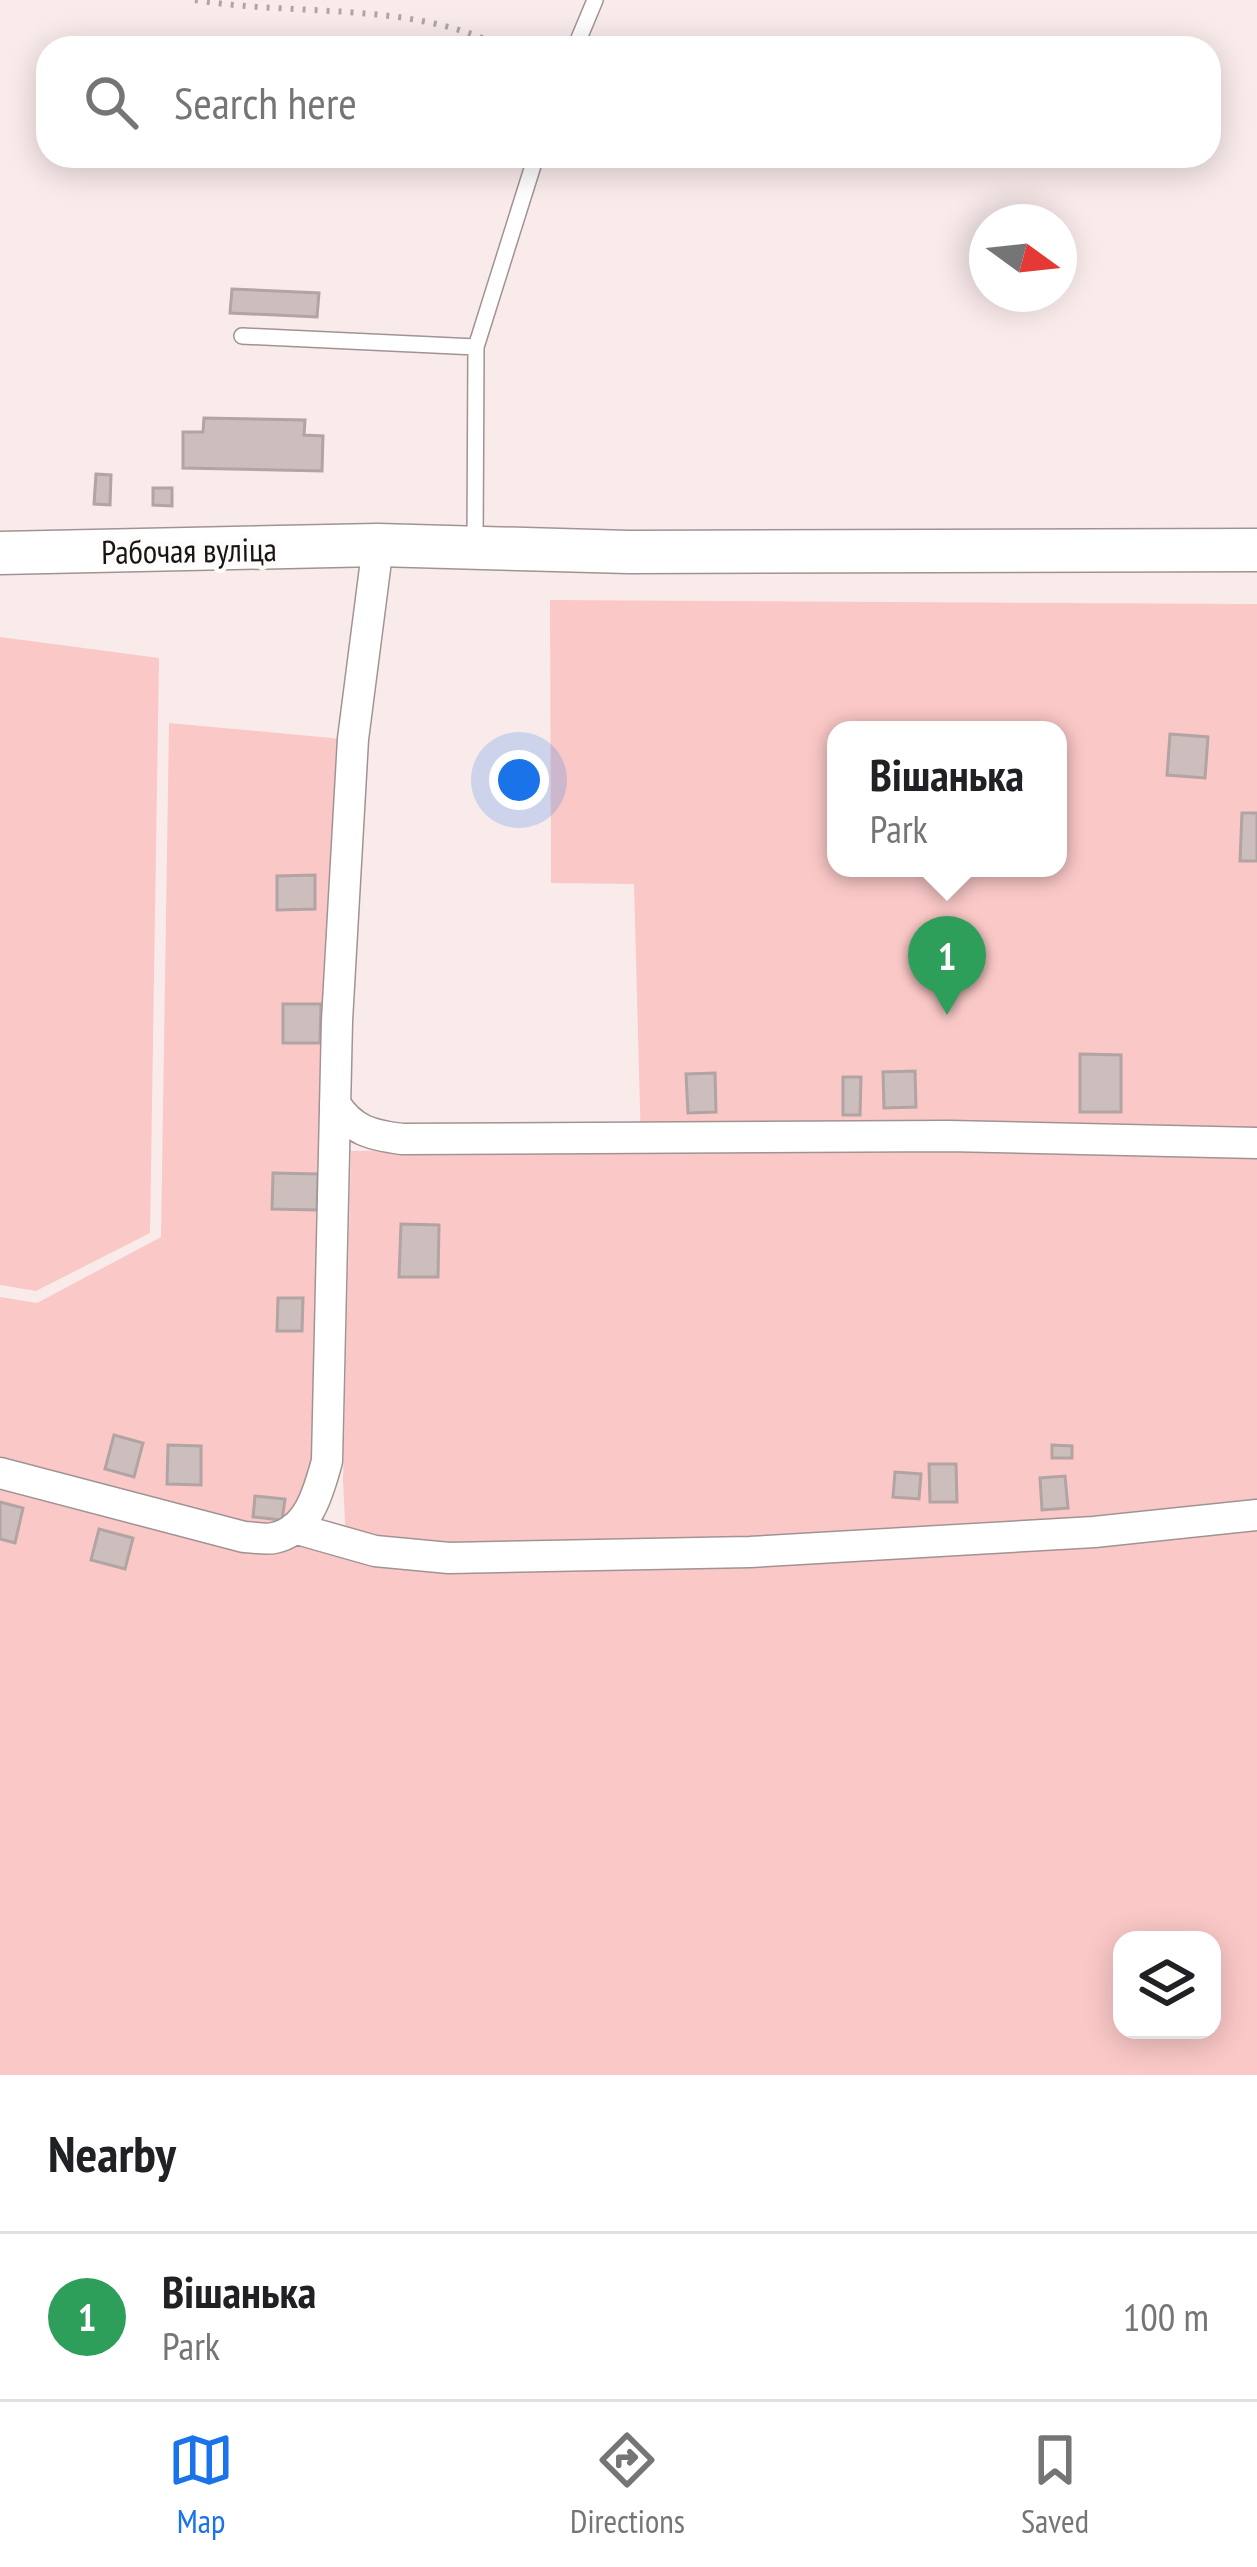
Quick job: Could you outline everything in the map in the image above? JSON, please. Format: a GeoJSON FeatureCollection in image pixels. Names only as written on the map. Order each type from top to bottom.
{"type":"FeatureCollection","features":[{"type":"Feature","properties":{"kind":"street","name":"Рабочая вуліца"},"geometry":{"type":"LineString","coordinates":[[0,553],[378,545],[629,552],[1257,550]]}},
{"type":"Feature","properties":{"kind":"street"},"geometry":{"type":"LineString","coordinates":[[0,1473],[244,1537],[275,1538],[294,1528],[312,1508],[327,1461],[337,1021],[353,739],[378,545]]}},
{"type":"Feature","properties":{"kind":"street"},"geometry":{"type":"LineString","coordinates":[[335,1104],[346,1121],[363,1130],[402,1139],[949,1136],[1257,1143]]}},
{"type":"Feature","properties":{"kind":"street"},"geometry":{"type":"LineString","coordinates":[[294,1528],[375,1551],[448,1558],[796,1550],[1094,1532],[1257,1515]]}},
{"type":"Feature","properties":{"kind":"lane"},"geometry":{"type":"LineString","coordinates":[[580,36],[595,0]]}},
{"type":"Feature","properties":{"kind":"lane"},"geometry":{"type":"LineString","coordinates":[[475,548],[476,347],[532,168]]}},
{"type":"Feature","properties":{"kind":"lane"},"geometry":{"type":"LineString","coordinates":[[242,336],[476,347]]}},
{"type":"Feature","properties":{"kind":"path"},"geometry":{"type":"LineString","coordinates":[[195,0],[236,7],[415,18],[482,36]]}},
{"type":"Feature","properties":{"kind":"shaded area"},"geometry":{"type":"Polygon","coordinates":[[[550,600],[1257,604],[1257,2075],[0,2075],[0,1297],[37,1303],[161,1237],[169,723],[342,739],[320,1459],[304,1507],[347,1561],[343,1481],[351,1151],[641,1146],[634,884],[551,883],[550,600]]]}},
{"type":"Feature","properties":{"kind":"shaded area"},"geometry":{"type":"Polygon","coordinates":[[[0,637],[159,658],[150,1233],[36,1291],[0,1285],[0,637]]]}},
{"type":"Feature","properties":{"kind":"building"},"geometry":{"type":"Polygon","coordinates":[[[232,289],[319,293],[317,317],[230,313],[232,289]]]}},
{"type":"Feature","properties":{"kind":"building"},"geometry":{"type":"Polygon","coordinates":[[[204,418],[305,420],[304,435],[323,436],[322,471],[183,468],[183,432],[203,432],[204,418]]]}},
{"type":"Feature","properties":{"kind":"building"},"geometry":{"type":"Polygon","coordinates":[[[96,474],[111,475],[110,505],[94,504],[96,474]]]}},
{"type":"Feature","properties":{"kind":"building"},"geometry":{"type":"Polygon","coordinates":[[[153,488],[172,488],[172,506],[153,505],[153,488]]]}},
{"type":"Feature","properties":{"kind":"building"},"geometry":{"type":"Polygon","coordinates":[[[1170,734],[1208,737],[1205,778],[1167,775],[1170,734]]]}},
{"type":"Feature","properties":{"kind":"building"},"geometry":{"type":"Polygon","coordinates":[[[1242,813],[1257,813],[1257,861],[1240,861],[1242,813]]]}},
{"type":"Feature","properties":{"kind":"building"},"geometry":{"type":"Polygon","coordinates":[[[315,875],[315,909],[277,910],[277,876],[315,875]]]}},
{"type":"Feature","properties":{"kind":"building"},"geometry":{"type":"Polygon","coordinates":[[[283,1004],[321,1004],[320,1043],[283,1043],[283,1004]]]}},
{"type":"Feature","properties":{"kind":"building"},"geometry":{"type":"Polygon","coordinates":[[[1080,1054],[1121,1055],[1121,1112],[1080,1112],[1080,1054]]]}},
{"type":"Feature","properties":{"kind":"building"},"geometry":{"type":"Polygon","coordinates":[[[915,1071],[916,1107],[884,1108],[883,1072],[915,1071]]]}},
{"type":"Feature","properties":{"kind":"building"},"geometry":{"type":"Polygon","coordinates":[[[715,1073],[716,1112],[688,1113],[686,1074],[715,1073]]]}},
{"type":"Feature","properties":{"kind":"building"},"geometry":{"type":"Polygon","coordinates":[[[843,1077],[861,1077],[860,1115],[843,1115],[843,1077]]]}},
{"type":"Feature","properties":{"kind":"building"},"geometry":{"type":"Polygon","coordinates":[[[273,1173],[318,1174],[317,1210],[272,1209],[273,1173]]]}},
{"type":"Feature","properties":{"kind":"building"},"geometry":{"type":"Polygon","coordinates":[[[401,1224],[439,1225],[438,1277],[399,1277],[401,1224]]]}},
{"type":"Feature","properties":{"kind":"building"},"geometry":{"type":"Polygon","coordinates":[[[278,1298],[303,1298],[302,1331],[277,1331],[278,1298]]]}},
{"type":"Feature","properties":{"kind":"building"},"geometry":{"type":"Polygon","coordinates":[[[114,1435],[143,1443],[134,1477],[105,1469],[114,1435]]]}},
{"type":"Feature","properties":{"kind":"building"},"geometry":{"type":"Polygon","coordinates":[[[168,1445],[201,1446],[201,1485],[167,1484],[168,1445]]]}},
{"type":"Feature","properties":{"kind":"building"},"geometry":{"type":"Polygon","coordinates":[[[1052,1445],[1072,1446],[1072,1458],[1052,1458],[1052,1445]]]}},
{"type":"Feature","properties":{"kind":"building"},"geometry":{"type":"Polygon","coordinates":[[[929,1464],[956,1464],[957,1502],[930,1502],[929,1464]]]}},
{"type":"Feature","properties":{"kind":"building"},"geometry":{"type":"Polygon","coordinates":[[[895,1472],[921,1474],[919,1499],[893,1497],[895,1472]]]}},
{"type":"Feature","properties":{"kind":"building"},"geometry":{"type":"Polygon","coordinates":[[[1065,1476],[1068,1508],[1042,1510],[1040,1478],[1065,1476]]]}},
{"type":"Feature","properties":{"kind":"building"},"geometry":{"type":"Polygon","coordinates":[[[255,1496],[285,1499],[282,1520],[253,1517],[255,1496]]]}},
{"type":"Feature","properties":{"kind":"building"},"geometry":{"type":"Polygon","coordinates":[[[0,1502],[23,1508],[15,1543],[0,1539],[0,1502]]]}},
{"type":"Feature","properties":{"kind":"building"},"geometry":{"type":"Polygon","coordinates":[[[99,1529],[133,1538],[125,1569],[91,1560],[99,1529]]]}},
{"type":"Feature","properties":{"kind":"place","name":"Вішанька"},"geometry":{"type":"Point","coordinates":[947,1015]}}]}
